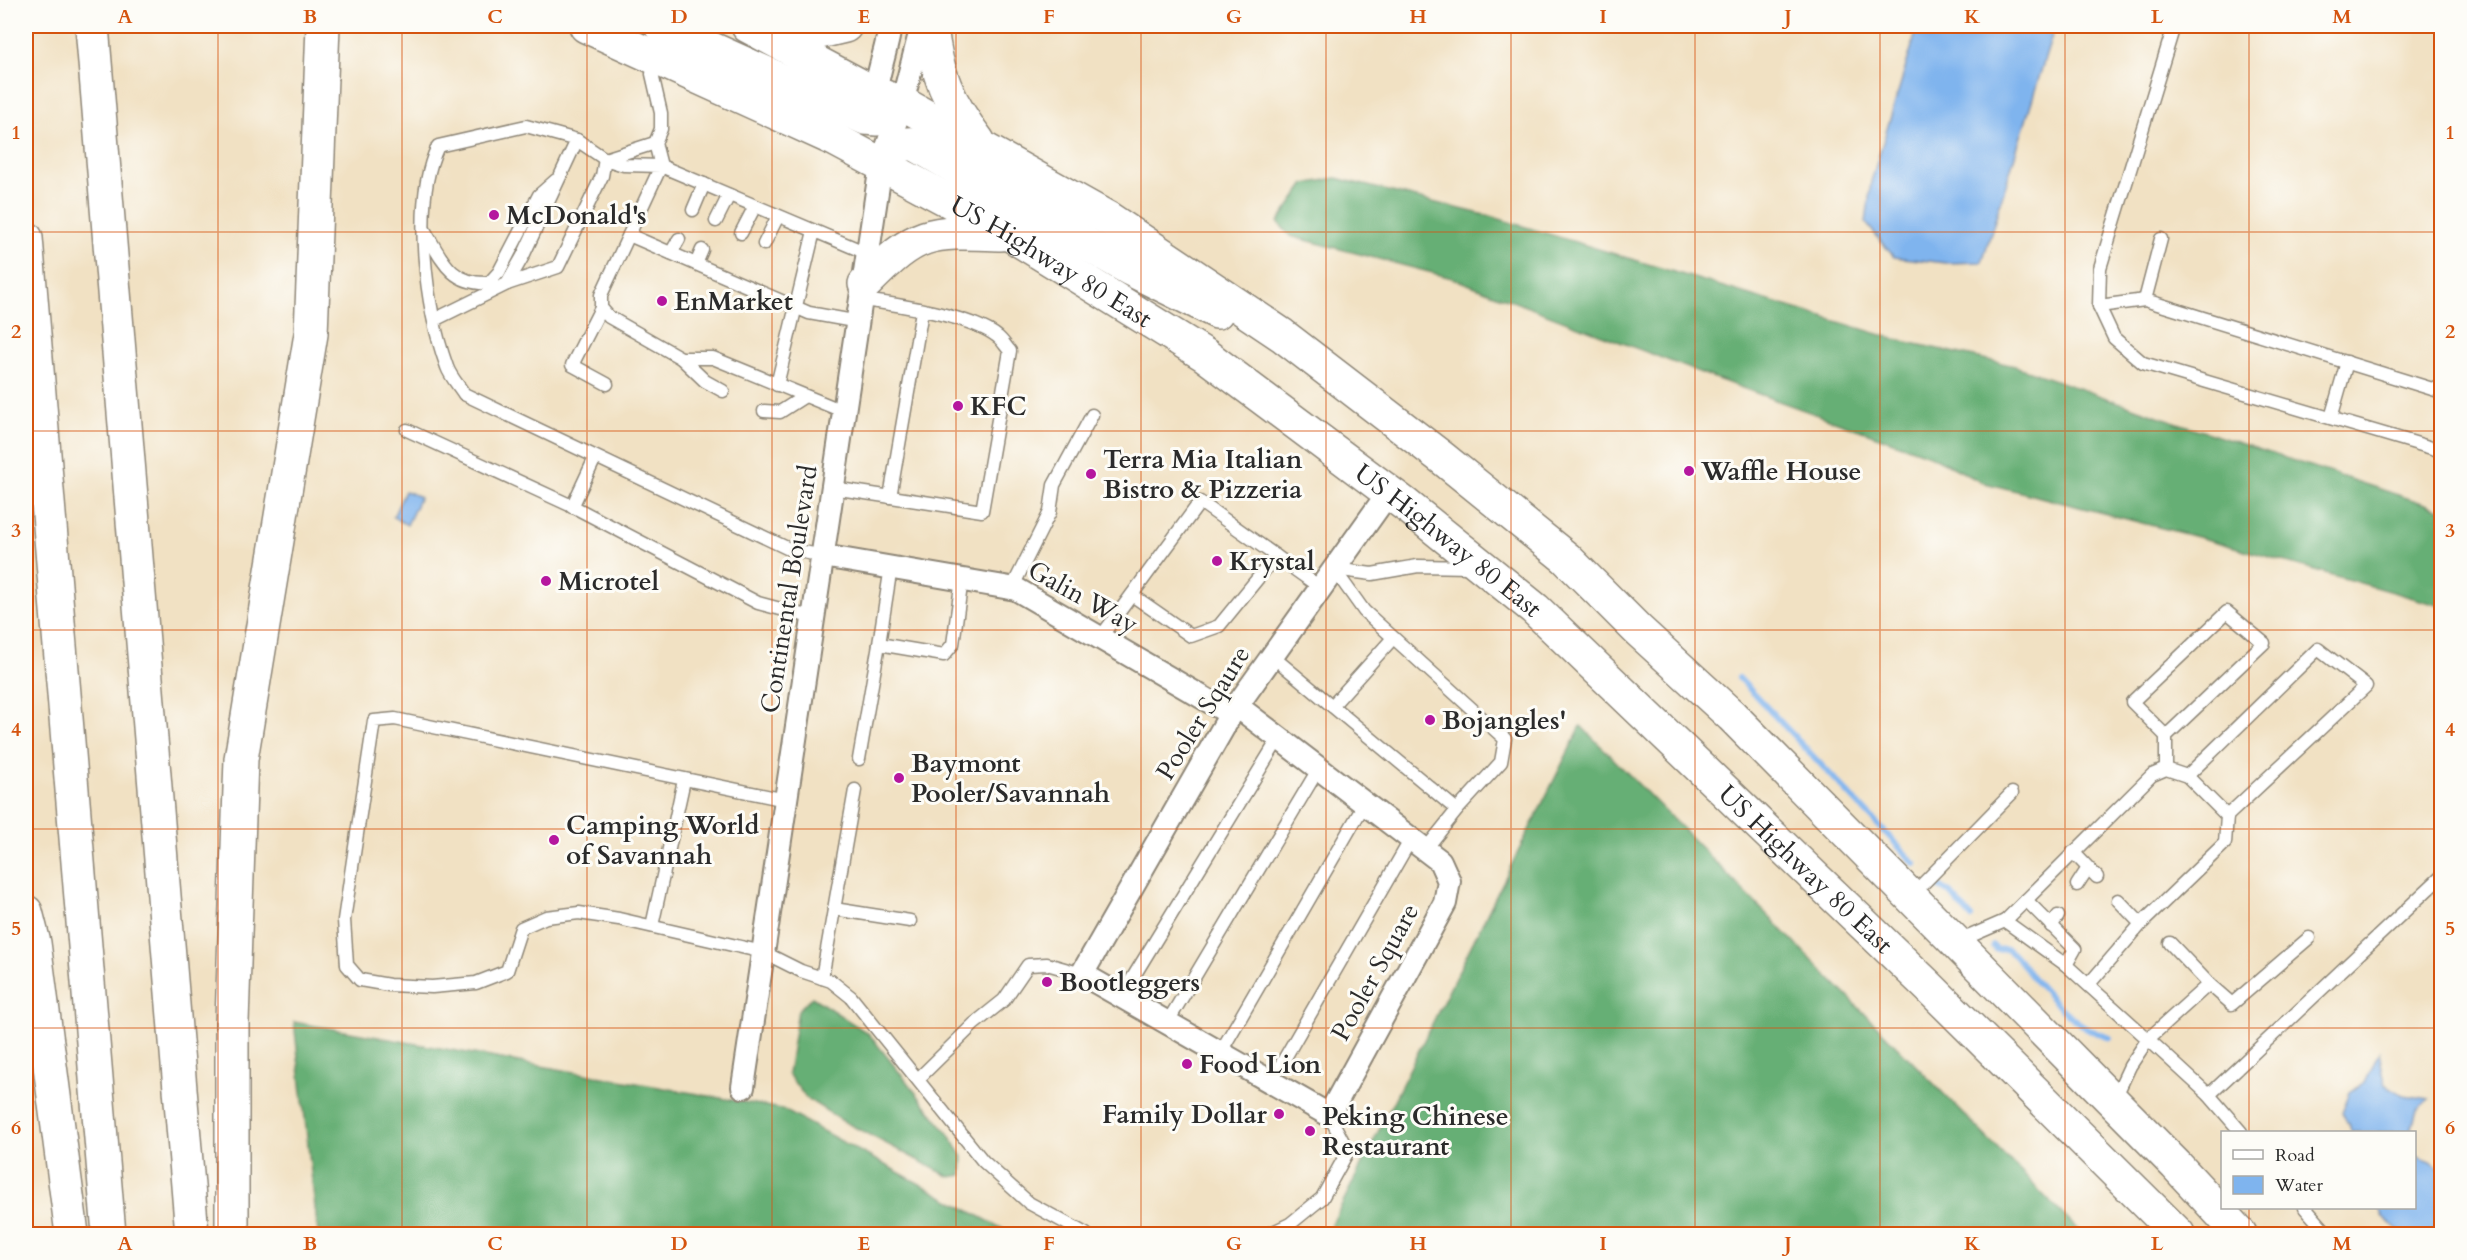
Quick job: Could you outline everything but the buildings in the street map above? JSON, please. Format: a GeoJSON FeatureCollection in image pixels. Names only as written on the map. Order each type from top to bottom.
{"type":"FeatureCollection","features":[{"type":"Feature","properties":{"kind":"main road"},"geometry":{"type":"LineString","coordinates":[[92,26],[192,1234]]}},
{"type":"Feature","properties":{"kind":"main road","name":"US Highway 80 East"},"geometry":{"type":"LineString","coordinates":[[586,26],[658,40],[1011,235],[1204,355],[1389,492],[1535,609],[1765,828],[2178,1234]]}},
{"type":"Feature","properties":{"kind":"main road"},"geometry":{"type":"LineString","coordinates":[[749,26],[799,37],[845,26]]}},
{"type":"Feature","properties":{"kind":"main road","name":"US Highway 80 East"},"geometry":{"type":"LineString","coordinates":[[749,26],[884,105],[985,149],[1109,219],[1282,335],[1441,457],[1566,558],[1638,630],[1732,716],[2240,1234]]}},
{"type":"Feature","properties":{"kind":"main road"},"geometry":{"type":"LineString","coordinates":[[931,26],[934,60],[947,94],[958,114],[985,149]]}},
{"type":"Feature","properties":{"kind":"main road"},"geometry":{"type":"LineString","coordinates":[[232,1234],[232,1022],[241,759],[311,334],[325,34]]}},
{"type":"Feature","properties":{"kind":"main road"},"geometry":{"type":"LineString","coordinates":[[658,40],[866,118],[884,105]]}},
{"type":"Feature","properties":{"kind":"main road"},"geometry":{"type":"LineString","coordinates":[[881,165],[893,148],[902,142],[915,144],[1130,269],[1320,364]]}},
{"type":"Feature","properties":{"kind":"main road"},"geometry":{"type":"LineString","coordinates":[[865,279],[894,254],[919,238],[949,232],[1011,235]]}},
{"type":"Feature","properties":{"kind":"main road"},"geometry":{"type":"LineString","coordinates":[[26,238],[109,1234]]}},
{"type":"Feature","properties":{"kind":"main road"},"geometry":{"type":"LineString","coordinates":[[26,912],[34,943],[72,1234]]}},
{"type":"Feature","properties":{"kind":"street"},"geometry":{"type":"LineString","coordinates":[[881,165],[890,26]]}},
{"type":"Feature","properties":{"kind":"street"},"geometry":{"type":"LineString","coordinates":[[884,105],[922,26]]}},
{"type":"Feature","properties":{"kind":"street","name":"Continental Boulevard"},"geometry":{"type":"LineString","coordinates":[[742,1087],[859,322],[881,165],[884,105]]}},
{"type":"Feature","properties":{"kind":"street","name":"Pooler Sqaure"},"geometry":{"type":"LineString","coordinates":[[1082,974],[1234,710],[1389,492]]}},
{"type":"Feature","properties":{"kind":"street","name":"Galin Way"},"geometry":{"type":"LineString","coordinates":[[823,556],[1012,588],[1234,710]]}},
{"type":"Feature","properties":{"kind":"street","name":"Pooler Square"},"geometry":{"type":"LineString","coordinates":[[1234,710],[1279,738],[1440,861],[1449,881],[1445,903],[1329,1115]]}},
{"type":"Feature","properties":{"kind":"street"},"geometry":{"type":"LineString","coordinates":[[1082,974],[1329,1115]]}},
{"type":"Feature","properties":{"kind":"lane"},"geometry":{"type":"LineString","coordinates":[[2174,26],[2100,267],[2099,306],[2114,338],[2143,363],[2442,451]]}},
{"type":"Feature","properties":{"kind":"lane"},"geometry":{"type":"LineString","coordinates":[[607,384],[572,365],[601,308],[601,295],[662,166],[655,143],[661,129],[661,113],[652,74],[658,40]]}},
{"type":"Feature","properties":{"kind":"lane"},"geometry":{"type":"LineString","coordinates":[[823,556],[789,549],[464,394],[447,369],[434,320],[423,228],[429,166],[438,146],[526,126],[577,140],[605,159],[624,165],[662,166],[814,231],[865,279],[922,311],[974,324],[998,336],[1010,351],[982,511],[833,488]]}},
{"type":"Feature","properties":{"kind":"lane"},"geometry":{"type":"LineString","coordinates":[[507,284],[523,256],[577,140]]}},
{"type":"Feature","properties":{"kind":"lane"},"geometry":{"type":"LineString","coordinates":[[605,159],[655,143]]}},
{"type":"Feature","properties":{"kind":"lane"},"geometry":{"type":"LineString","coordinates":[[434,320],[507,284],[558,267],[602,176],[605,159]]}},
{"type":"Feature","properties":{"kind":"lane"},"geometry":{"type":"LineString","coordinates":[[423,228],[442,260],[460,278],[470,284],[489,283],[499,272],[539,195],[559,177]]}},
{"type":"Feature","properties":{"kind":"lane"},"geometry":{"type":"LineString","coordinates":[[693,210],[704,184]]}},
{"type":"Feature","properties":{"kind":"lane"},"geometry":{"type":"LineString","coordinates":[[716,221],[729,195]]}},
{"type":"Feature","properties":{"kind":"lane"},"geometry":{"type":"LineString","coordinates":[[741,233],[755,206]]}},
{"type":"Feature","properties":{"kind":"lane"},"geometry":{"type":"LineString","coordinates":[[764,244],[778,216]]}},
{"type":"Feature","properties":{"kind":"lane"},"geometry":{"type":"LineString","coordinates":[[777,385],[794,306],[814,231]]}},
{"type":"Feature","properties":{"kind":"lane"},"geometry":{"type":"LineString","coordinates":[[629,235],[809,313],[859,322]]}},
{"type":"Feature","properties":{"kind":"lane"},"geometry":{"type":"LineString","coordinates":[[671,253],[679,239]]}},
{"type":"Feature","properties":{"kind":"lane"},"geometry":{"type":"LineString","coordinates":[[2145,300],[2161,239]]}},
{"type":"Feature","properties":{"kind":"lane"},"geometry":{"type":"LineString","coordinates":[[696,264],[702,250]]}},
{"type":"Feature","properties":{"kind":"lane"},"geometry":{"type":"LineString","coordinates":[[720,274],[727,262]]}},
{"type":"Feature","properties":{"kind":"lane"},"geometry":{"type":"LineString","coordinates":[[744,285],[750,273]]}},
{"type":"Feature","properties":{"kind":"lane"},"geometry":{"type":"LineString","coordinates":[[2099,306],[2145,300],[2442,392]]}},
{"type":"Feature","properties":{"kind":"lane"},"geometry":{"type":"LineString","coordinates":[[601,308],[609,317],[681,358],[705,381],[723,390]]}},
{"type":"Feature","properties":{"kind":"lane"},"geometry":{"type":"LineString","coordinates":[[890,497],[922,311]]}},
{"type":"Feature","properties":{"kind":"lane"},"geometry":{"type":"LineString","coordinates":[[681,358],[713,358],[845,412]]}},
{"type":"Feature","properties":{"kind":"lane"},"geometry":{"type":"LineString","coordinates":[[2331,418],[2348,363]]}},
{"type":"Feature","properties":{"kind":"lane"},"geometry":{"type":"LineString","coordinates":[[764,411],[780,412],[805,396]]}},
{"type":"Feature","properties":{"kind":"lane"},"geometry":{"type":"LineString","coordinates":[[1012,588],[1050,512],[1054,486],[1092,415]]}},
{"type":"Feature","properties":{"kind":"lane"},"geometry":{"type":"LineString","coordinates":[[407,430],[572,507],[758,603],[814,618]]}},
{"type":"Feature","properties":{"kind":"lane"},"geometry":{"type":"LineString","coordinates":[[572,507],[596,458]]}},
{"type":"Feature","properties":{"kind":"lane"},"geometry":{"type":"LineString","coordinates":[[1100,638],[1200,502],[1321,588]]}},
{"type":"Feature","properties":{"kind":"lane"},"geometry":{"type":"LineString","coordinates":[[1132,595],[1191,636],[1219,626],[1276,556]]}},
{"type":"Feature","properties":{"kind":"lane"},"geometry":{"type":"LineString","coordinates":[[1335,569],[1372,574],[1418,566],[1483,567]]}},
{"type":"Feature","properties":{"kind":"lane"},"geometry":{"type":"LineString","coordinates":[[859,759],[891,567]]}},
{"type":"Feature","properties":{"kind":"lane"},"geometry":{"type":"LineString","coordinates":[[1271,1082],[1418,844],[1457,810],[1501,762],[1505,739],[1364,611],[1335,569]]}},
{"type":"Feature","properties":{"kind":"lane"},"geometry":{"type":"LineString","coordinates":[[879,644],[944,655],[953,644],[962,579]]}},
{"type":"Feature","properties":{"kind":"lane"},"geometry":{"type":"LineString","coordinates":[[2166,736],[2264,643],[2227,612],[2132,702],[2166,736],[2166,769]]}},
{"type":"Feature","properties":{"kind":"lane"},"geometry":{"type":"LineString","coordinates":[[1332,706],[1393,638]]}},
{"type":"Feature","properties":{"kind":"lane"},"geometry":{"type":"LineString","coordinates":[[2089,984],[2141,924],[2225,843],[2227,816],[2366,686],[2318,649],[2187,776]]}},
{"type":"Feature","properties":{"kind":"lane"},"geometry":{"type":"LineString","coordinates":[[1272,656],[1457,810]]}},
{"type":"Feature","properties":{"kind":"lane"},"geometry":{"type":"LineString","coordinates":[[786,800],[395,719],[374,721],[344,920],[347,965],[360,980],[389,985],[432,987],[476,983],[507,971],[521,928],[553,916],[579,913],[652,926],[763,952],[822,978],[851,997],[991,1168],[1029,1203],[1086,1234]]}},
{"type":"Feature","properties":{"kind":"lane"},"geometry":{"type":"LineString","coordinates":[[1121,997],[1279,738]]}},
{"type":"Feature","properties":{"kind":"lane"},"geometry":{"type":"LineString","coordinates":[[1167,1023],[1319,768]]}},
{"type":"Feature","properties":{"kind":"lane"},"geometry":{"type":"LineString","coordinates":[[1955,943],[2005,921],[2152,775],[2166,769],[2187,776],[2227,816]]}},
{"type":"Feature","properties":{"kind":"lane"},"geometry":{"type":"LineString","coordinates":[[652,926],[684,780]]}},
{"type":"Feature","properties":{"kind":"lane"},"geometry":{"type":"LineString","coordinates":[[822,978],[855,790]]}},
{"type":"Feature","properties":{"kind":"lane"},"geometry":{"type":"LineString","coordinates":[[1910,897],[2012,794]]}},
{"type":"Feature","properties":{"kind":"lane"},"geometry":{"type":"LineString","coordinates":[[1220,1053],[1365,803]]}},
{"type":"Feature","properties":{"kind":"lane"},"geometry":{"type":"LineString","coordinates":[[2073,852],[2092,872],[2077,885]]}},
{"type":"Feature","properties":{"kind":"lane"},"geometry":{"type":"LineString","coordinates":[[2209,1095],[2442,876]]}},
{"type":"Feature","properties":{"kind":"lane"},"geometry":{"type":"LineString","coordinates":[[2026,900],[2055,921],[2077,945],[2066,965]]}},
{"type":"Feature","properties":{"kind":"lane"},"geometry":{"type":"LineString","coordinates":[[2118,900],[2141,924]]}},
{"type":"Feature","properties":{"kind":"lane"},"geometry":{"type":"LineString","coordinates":[[834,909],[910,921]]}},
{"type":"Feature","properties":{"kind":"lane"},"geometry":{"type":"LineString","coordinates":[[2005,921],[2089,984],[2209,1095],[2240,1131]]}},
{"type":"Feature","properties":{"kind":"lane"},"geometry":{"type":"LineString","coordinates":[[2170,943],[2209,984],[2232,1004],[2309,938]]}},
{"type":"Feature","properties":{"kind":"lane"},"geometry":{"type":"LineString","coordinates":[[918,1079],[974,1024],[1004,1000],[1028,965],[1047,964],[1082,974]]}},
{"type":"Feature","properties":{"kind":"lane"},"geometry":{"type":"LineString","coordinates":[[2113,1102],[2130,1066],[2148,1039],[2209,984]]}},
{"type":"Feature","properties":{"kind":"lane"},"geometry":{"type":"LineString","coordinates":[[1269,1234],[1290,1224],[1322,1198],[1348,1151],[1329,1115]]}},
{"type":"Feature","properties":{"kind":"lane"},"geometry":{"type":"LineString","coordinates":[[2306,1209],[2328,1234]]}},
{"type":"Feature","properties":{"kind":"green space"},"geometry":{"type":"Polygon","coordinates":[[[1336,178],[1493,217],[1898,340],[2015,366],[2178,423],[2441,509],[2441,606],[2213,541],[1981,482],[1932,456],[1717,379],[1452,278],[1290,236],[1278,222],[1305,184],[1336,178]]]}},
{"type":"Feature","properties":{"kind":"green space"},"geometry":{"type":"Polygon","coordinates":[[[1581,726],[2082,1234],[1327,1234],[1581,726]]]}},
{"type":"Feature","properties":{"kind":"green space"},"geometry":{"type":"Polygon","coordinates":[[[812,997],[869,1034],[950,1136],[963,1157],[962,1175],[950,1177],[841,1120],[806,1098],[788,1074],[798,1010],[812,997]]]}},
{"type":"Feature","properties":{"kind":"green space"},"geometry":{"type":"Polygon","coordinates":[[[294,1022],[782,1109],[1012,1234],[318,1234],[294,1022]]]}},
{"type":"Feature","properties":{"kind":"water"},"geometry":{"type":"Polygon","coordinates":[[[1918,26],[2055,26],[1982,262],[1946,263],[1894,257],[1866,223],[1871,182],[1918,26]]]}},
{"type":"Feature","properties":{"kind":"water"},"geometry":{"type":"Polygon","coordinates":[[[405,491],[420,497],[407,525],[393,517],[405,491]]]}},
{"type":"Feature","properties":{"kind":"water"},"geometry":{"type":"Polygon","coordinates":[[[2379,1052],[2385,1084],[2403,1095],[2429,1099],[2417,1109],[2411,1131],[2352,1131],[2342,1112],[2350,1092],[2366,1081],[2379,1052]]]}},
{"type":"Feature","properties":{"kind":"water"},"geometry":{"type":"Polygon","coordinates":[[[2416,1156],[2431,1162],[2441,1170],[2441,1218],[2432,1233],[2404,1234],[2383,1218],[2379,1209],[2416,1209],[2416,1156]]]}},
{"type":"Feature","properties":{"kind":"waterway"},"geometry":{"type":"LineString","coordinates":[[1739,678],[1915,864]]}},
{"type":"Feature","properties":{"kind":"waterway"},"geometry":{"type":"LineString","coordinates":[[1937,886],[1949,892],[1971,917]]}},
{"type":"Feature","properties":{"kind":"waterway"},"geometry":{"type":"LineString","coordinates":[[1993,946],[1997,950],[2007,949],[2013,954],[2068,1015],[2095,1033],[2110,1038]]}},
{"type":"Feature","properties":{"kind":"place","name":"McDonald's"},"geometry":{"type":"Point","coordinates":[494,215]}},
{"type":"Feature","properties":{"kind":"place","name":"EnMarket"},"geometry":{"type":"Point","coordinates":[662,301]}},
{"type":"Feature","properties":{"kind":"place","name":"KFC"},"geometry":{"type":"Point","coordinates":[958,406]}},
{"type":"Feature","properties":{"kind":"place","name":"Waffle House"},"geometry":{"type":"Point","coordinates":[1689,471]}},
{"type":"Feature","properties":{"kind":"place","name":"Terra Mia Italian Bistro & Pizzeria"},"geometry":{"type":"Point","coordinates":[1091,474]}},
{"type":"Feature","properties":{"kind":"place","name":"Krystal"},"geometry":{"type":"Point","coordinates":[1217,561]}},
{"type":"Feature","properties":{"kind":"place","name":"Microtel"},"geometry":{"type":"Point","coordinates":[546,581]}},
{"type":"Feature","properties":{"kind":"place","name":"Bojangles'"},"geometry":{"type":"Point","coordinates":[1430,720]}},
{"type":"Feature","properties":{"kind":"place","name":"Baymont Pooler/Savannah"},"geometry":{"type":"Point","coordinates":[899,778]}},
{"type":"Feature","properties":{"kind":"place","name":"Camping World of Savannah"},"geometry":{"type":"Point","coordinates":[554,840]}},
{"type":"Feature","properties":{"kind":"place","name":"Bootleggers"},"geometry":{"type":"Point","coordinates":[1047,982]}},
{"type":"Feature","properties":{"kind":"place","name":"Food Lion"},"geometry":{"type":"Point","coordinates":[1187,1064]}},
{"type":"Feature","properties":{"kind":"place","name":"Family Dollar"},"geometry":{"type":"Point","coordinates":[1279,1114]}},
{"type":"Feature","properties":{"kind":"place","name":"Peking Chinese Restaurant"},"geometry":{"type":"Point","coordinates":[1310,1131]}}]}
